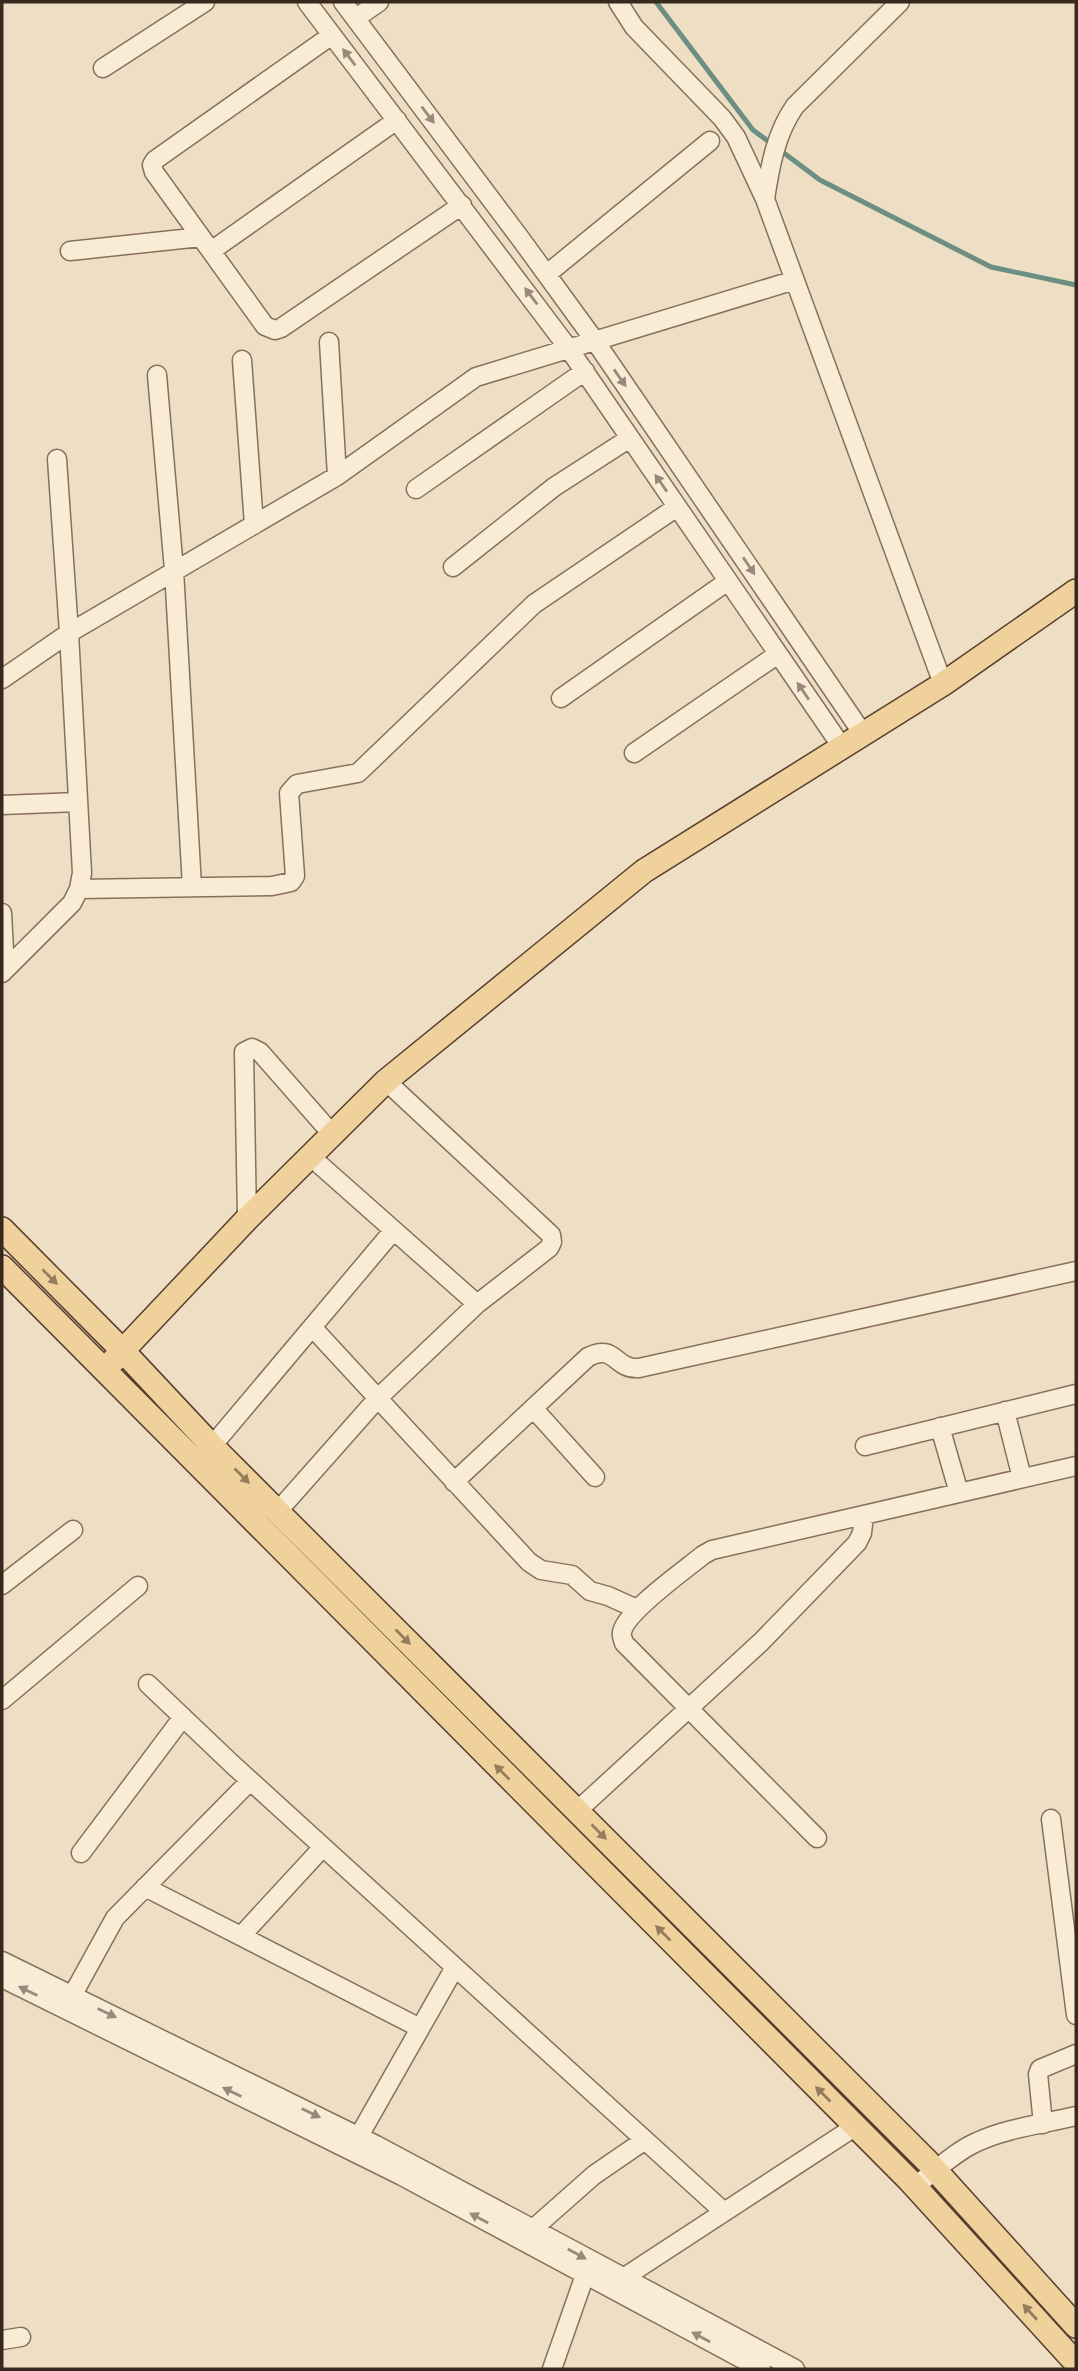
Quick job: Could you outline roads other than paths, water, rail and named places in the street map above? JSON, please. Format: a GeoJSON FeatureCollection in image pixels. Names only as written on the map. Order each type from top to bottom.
{"type":"FeatureCollection","features":[{"type":"Feature","properties":{"kind":"main road"},"geometry":{"type":"LineString","coordinates":[[104,1371],[247,1219],[386,1081],[644,871],[931,691],[1076,591]]}},
{"type":"Feature","properties":{"kind":"main road"},"geometry":{"type":"LineString","coordinates":[[2,1229],[123,1350],[212,1446],[936,2171],[1076,2326]]}},
{"type":"Feature","properties":{"kind":"main road"},"geometry":{"type":"LineString","coordinates":[[2,1267],[915,2186],[1076,2363]]}},
{"type":"Feature","properties":{"kind":"street"},"geometry":{"type":"LineString","coordinates":[[103,68],[205,2]]}},
{"type":"Feature","properties":{"kind":"street"},"geometry":{"type":"LineString","coordinates":[[307,2],[585,371],[842,747]]}},
{"type":"Feature","properties":{"kind":"street"},"geometry":{"type":"LineString","coordinates":[[343,2],[595,341],[863,734]]}},
{"type":"Feature","properties":{"kind":"street"},"geometry":{"type":"LineString","coordinates":[[356,18],[379,2]]}},
{"type":"Feature","properties":{"kind":"street"},"geometry":{"type":"LineString","coordinates":[[618,2],[634,27],[722,118],[736,137],[765,198],[795,280],[931,691]]}},
{"type":"Feature","properties":{"kind":"street"},"geometry":{"type":"LineString","coordinates":[[765,198],[781,128],[795,106],[900,2]]}},
{"type":"Feature","properties":{"kind":"street"},"geometry":{"type":"LineString","coordinates":[[332,35],[155,160],[152,165],[154,172],[265,326],[275,330],[462,205]]}},
{"type":"Feature","properties":{"kind":"street"},"geometry":{"type":"LineString","coordinates":[[365,79],[388,61]]}},
{"type":"Feature","properties":{"kind":"street"},"geometry":{"type":"LineString","coordinates":[[70,251],[206,244],[397,120]]}},
{"type":"Feature","properties":{"kind":"street"},"geometry":{"type":"LineString","coordinates":[[547,274],[710,141]]}},
{"type":"Feature","properties":{"kind":"street"},"geometry":{"type":"LineString","coordinates":[[432,166],[453,148]]}},
{"type":"Feature","properties":{"kind":"street"},"geometry":{"type":"LineString","coordinates":[[2,679],[69,633],[337,476],[476,377],[795,280]]}},
{"type":"Feature","properties":{"kind":"street"},"geometry":{"type":"LineString","coordinates":[[329,342],[337,476]]}},
{"type":"Feature","properties":{"kind":"street"},"geometry":{"type":"LineString","coordinates":[[242,360],[254,525]]}},
{"type":"Feature","properties":{"kind":"street"},"geometry":{"type":"LineString","coordinates":[[416,489],[585,371]]}},
{"type":"Feature","properties":{"kind":"street"},"geometry":{"type":"LineString","coordinates":[[157,375],[174,570],[192,887]]}},
{"type":"Feature","properties":{"kind":"street"},"geometry":{"type":"LineString","coordinates":[[453,567],[554,487],[630,438]]}},
{"type":"Feature","properties":{"kind":"street"},"geometry":{"type":"LineString","coordinates":[[3,971],[72,903],[79,889],[82,873],[57,459]]}},
{"type":"Feature","properties":{"kind":"street"},"geometry":{"type":"LineString","coordinates":[[79,889],[272,886],[291,882],[295,876],[289,793],[292,787],[358,774],[534,604],[677,507]]}},
{"type":"Feature","properties":{"kind":"street"},"geometry":{"type":"LineString","coordinates":[[707,551],[729,537]]}},
{"type":"Feature","properties":{"kind":"street"},"geometry":{"type":"LineString","coordinates":[[561,698],[728,581]]}},
{"type":"Feature","properties":{"kind":"street"},"geometry":{"type":"LineString","coordinates":[[634,752],[778,654]]}},
{"type":"Feature","properties":{"kind":"street"},"geometry":{"type":"LineString","coordinates":[[2,805],[78,802]]}},
{"type":"Feature","properties":{"kind":"street"},"geometry":{"type":"LineString","coordinates":[[2,913],[3,971]]}},
{"type":"Feature","properties":{"kind":"street"},"geometry":{"type":"LineString","coordinates":[[247,1219],[244,1052],[252,1048],[260,1052],[332,1134]]}},
{"type":"Feature","properties":{"kind":"street"},"geometry":{"type":"LineString","coordinates":[[278,1511],[377,1398],[477,1304],[550,1248],[552,1242],[551,1235],[386,1081]]}},
{"type":"Feature","properties":{"kind":"street"},"geometry":{"type":"LineString","coordinates":[[310,1156],[477,1304]]}},
{"type":"Feature","properties":{"kind":"street"},"geometry":{"type":"LineString","coordinates":[[212,1446],[393,1231]]}},
{"type":"Feature","properties":{"kind":"street"},"geometry":{"type":"LineString","coordinates":[[454,1482],[588,1357],[599,1351],[606,1351],[629,1368],[639,1368],[1076,1271]]}},
{"type":"Feature","properties":{"kind":"street"},"geometry":{"type":"LineString","coordinates":[[312,1328],[534,1567],[572,1575],[590,1591],[608,1595],[637,1609]]}},
{"type":"Feature","properties":{"kind":"street"},"geometry":{"type":"LineString","coordinates":[[865,1446],[1076,1394]]}},
{"type":"Feature","properties":{"kind":"street"},"geometry":{"type":"LineString","coordinates":[[533,1408],[595,1477]]}},
{"type":"Feature","properties":{"kind":"street"},"geometry":{"type":"LineString","coordinates":[[1005,1410],[1022,1478]]}},
{"type":"Feature","properties":{"kind":"street"},"geometry":{"type":"LineString","coordinates":[[940,1427],[959,1493]]}},
{"type":"Feature","properties":{"kind":"street"},"geometry":{"type":"LineString","coordinates":[[817,1838],[624,1643],[622,1632],[637,1609],[706,1552],[1076,1466]]}},
{"type":"Feature","properties":{"kind":"street"},"geometry":{"type":"LineString","coordinates":[[577,1811],[688,1706],[761,1642],[857,1543],[862,1533],[864,1515]]}},
{"type":"Feature","properties":{"kind":"street"},"geometry":{"type":"LineString","coordinates":[[2,1585],[73,1530]]}},
{"type":"Feature","properties":{"kind":"street"},"geometry":{"type":"LineString","coordinates":[[2,1700],[138,1586]]}},
{"type":"Feature","properties":{"kind":"street"},"geometry":{"type":"LineString","coordinates":[[148,1684],[250,1781],[724,2212]]}},
{"type":"Feature","properties":{"kind":"street"},"geometry":{"type":"LineString","coordinates":[[81,1853],[183,1717]]}},
{"type":"Feature","properties":{"kind":"street"},"geometry":{"type":"LineString","coordinates":[[72,1996],[111,1923],[250,1781]]}},
{"type":"Feature","properties":{"kind":"street"},"geometry":{"type":"LineString","coordinates":[[1051,1819],[1076,2015]]}},
{"type":"Feature","properties":{"kind":"street"},"geometry":{"type":"LineString","coordinates":[[241,1936],[323,1847]]}},
{"type":"Feature","properties":{"kind":"street"},"geometry":{"type":"LineString","coordinates":[[145,1887],[421,2028]]}},
{"type":"Feature","properties":{"kind":"street"},"geometry":{"type":"LineString","coordinates":[[2,1961],[359,2136],[761,2369]]}},
{"type":"Feature","properties":{"kind":"street"},"geometry":{"type":"LineString","coordinates":[[359,2136],[455,1967]]}},
{"type":"Feature","properties":{"kind":"street"},"geometry":{"type":"LineString","coordinates":[[2,1978],[527,2235],[585,2275],[616,2283],[795,2369]]}},
{"type":"Feature","properties":{"kind":"street"},"geometry":{"type":"LineString","coordinates":[[1043,2124],[1038,2074],[1040,2069],[1076,2054]]}},
{"type":"Feature","properties":{"kind":"street"},"geometry":{"type":"LineString","coordinates":[[915,2186],[959,2152],[977,2142],[1076,2116]]}},
{"type":"Feature","properties":{"kind":"street"},"geometry":{"type":"LineString","coordinates":[[616,2283],[856,2126]]}},
{"type":"Feature","properties":{"kind":"street"},"geometry":{"type":"LineString","coordinates":[[527,2235],[594,2175],[645,2140]]}},
{"type":"Feature","properties":{"kind":"street"},"geometry":{"type":"LineString","coordinates":[[552,2369],[585,2275]]}},
{"type":"Feature","properties":{"kind":"street"},"geometry":{"type":"LineString","coordinates":[[2,2340],[21,2337]]}},
{"type":"Feature","properties":{"kind":"waterway"},"geometry":{"type":"LineString","coordinates":[[656,2],[753,130],[820,180],[991,267],[1076,285]]}}]}
